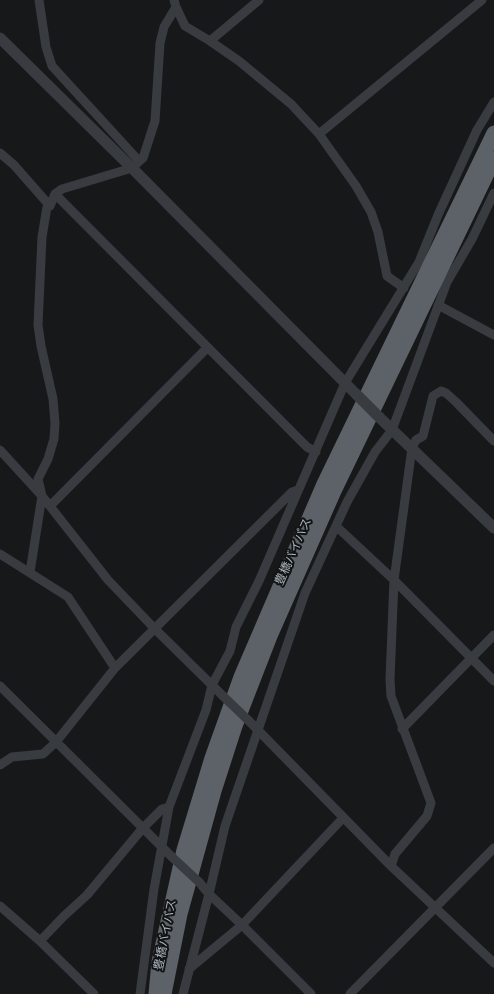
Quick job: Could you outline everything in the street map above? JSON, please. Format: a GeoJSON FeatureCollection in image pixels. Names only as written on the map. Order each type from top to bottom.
{"type":"FeatureCollection","features":[{"type":"Feature","properties":{"kind":"highway","name":"豊橋バイパス"},"geometry":{"type":"LineString","coordinates":[[156,994],[159,962],[194,814],[223,727],[254,645],[324,484],[493,134]]}},
{"type":"Feature","properties":{"kind":"highway","name":"豊橋バイパス"},"geometry":{"type":"LineString","coordinates":[[166,994],[180,914],[214,791],[235,726],[270,636],[334,491],[494,159]]}},
{"type":"Feature","properties":{"kind":"highway"},"geometry":{"type":"LineString","coordinates":[[152,994],[159,962]]}},
{"type":"Feature","properties":{"kind":"street"},"geometry":{"type":"LineString","coordinates":[[40,0],[46,47],[52,66],[135,165]]}},
{"type":"Feature","properties":{"kind":"street"},"geometry":{"type":"LineString","coordinates":[[210,41],[259,0]]}},
{"type":"Feature","properties":{"kind":"street"},"geometry":{"type":"LineString","coordinates":[[319,134],[482,0]]}},
{"type":"Feature","properties":{"kind":"street"},"geometry":{"type":"LineString","coordinates":[[30,572],[42,496],[38,479],[48,459],[54,439],[55,423],[53,399],[38,325],[42,237],[47,207],[50,206],[55,194],[62,189],[135,165],[143,158],[155,121],[160,43],[164,27],[175,4]]}},
{"type":"Feature","properties":{"kind":"street"},"geometry":{"type":"LineString","coordinates":[[175,4],[185,26],[239,61],[291,104],[319,134],[356,186],[371,212],[378,232],[387,276],[404,288]]}},
{"type":"Feature","properties":{"kind":"street"},"geometry":{"type":"LineString","coordinates":[[0,38],[135,165],[345,383],[494,528]]}},
{"type":"Feature","properties":{"kind":"street"},"geometry":{"type":"LineString","coordinates":[[140,994],[154,889],[169,807],[206,710],[212,685],[230,651],[236,627],[259,581],[345,383],[419,262],[438,215],[480,124],[494,102]]}},
{"type":"Feature","properties":{"kind":"street"},"geometry":{"type":"LineString","coordinates":[[480,124],[493,134]]}},
{"type":"Feature","properties":{"kind":"street"},"geometry":{"type":"LineString","coordinates":[[0,153],[14,165],[50,206]]}},
{"type":"Feature","properties":{"kind":"street"},"geometry":{"type":"LineString","coordinates":[[183,994],[225,826],[305,593],[347,502],[375,452],[392,430],[446,282],[472,239],[494,193]]}},
{"type":"Feature","properties":{"kind":"street"},"geometry":{"type":"LineString","coordinates":[[55,194],[308,447],[316,452]]}},
{"type":"Feature","properties":{"kind":"street"},"geometry":{"type":"LineString","coordinates":[[438,304],[494,335]]}},
{"type":"Feature","properties":{"kind":"street"},"geometry":{"type":"LineString","coordinates":[[50,506],[208,348]]}},
{"type":"Feature","properties":{"kind":"street"},"geometry":{"type":"LineString","coordinates":[[391,866],[395,854],[427,816],[431,803],[390,696],[394,580],[412,448],[416,440],[423,436],[433,396],[441,391],[456,402],[494,441]]}},
{"type":"Feature","properties":{"kind":"street"},"geometry":{"type":"LineString","coordinates":[[0,450],[42,496],[108,580],[154,628],[258,729],[391,866],[494,963]]}},
{"type":"Feature","properties":{"kind":"street"},"geometry":{"type":"LineString","coordinates":[[0,765],[12,758],[43,754],[56,742],[115,668],[292,492],[298,490]]}},
{"type":"Feature","properties":{"kind":"street"},"geometry":{"type":"LineString","coordinates":[[336,526],[394,580],[494,681]]}},
{"type":"Feature","properties":{"kind":"street"},"geometry":{"type":"LineString","coordinates":[[0,554],[68,597],[115,668]]}},
{"type":"Feature","properties":{"kind":"street"},"geometry":{"type":"LineString","coordinates":[[402,729],[494,635]]}},
{"type":"Feature","properties":{"kind":"street"},"geometry":{"type":"LineString","coordinates":[[0,686],[142,829],[199,882],[311,994]]}},
{"type":"Feature","properties":{"kind":"street"},"geometry":{"type":"LineString","coordinates":[[40,941],[87,895],[142,829],[162,809],[169,807]]}},
{"type":"Feature","properties":{"kind":"street"},"geometry":{"type":"LineString","coordinates":[[189,969],[242,924],[343,818]]}},
{"type":"Feature","properties":{"kind":"street"},"geometry":{"type":"LineString","coordinates":[[350,994],[494,848]]}},
{"type":"Feature","properties":{"kind":"street"},"geometry":{"type":"LineString","coordinates":[[0,906],[40,941],[94,994]]}}]}
